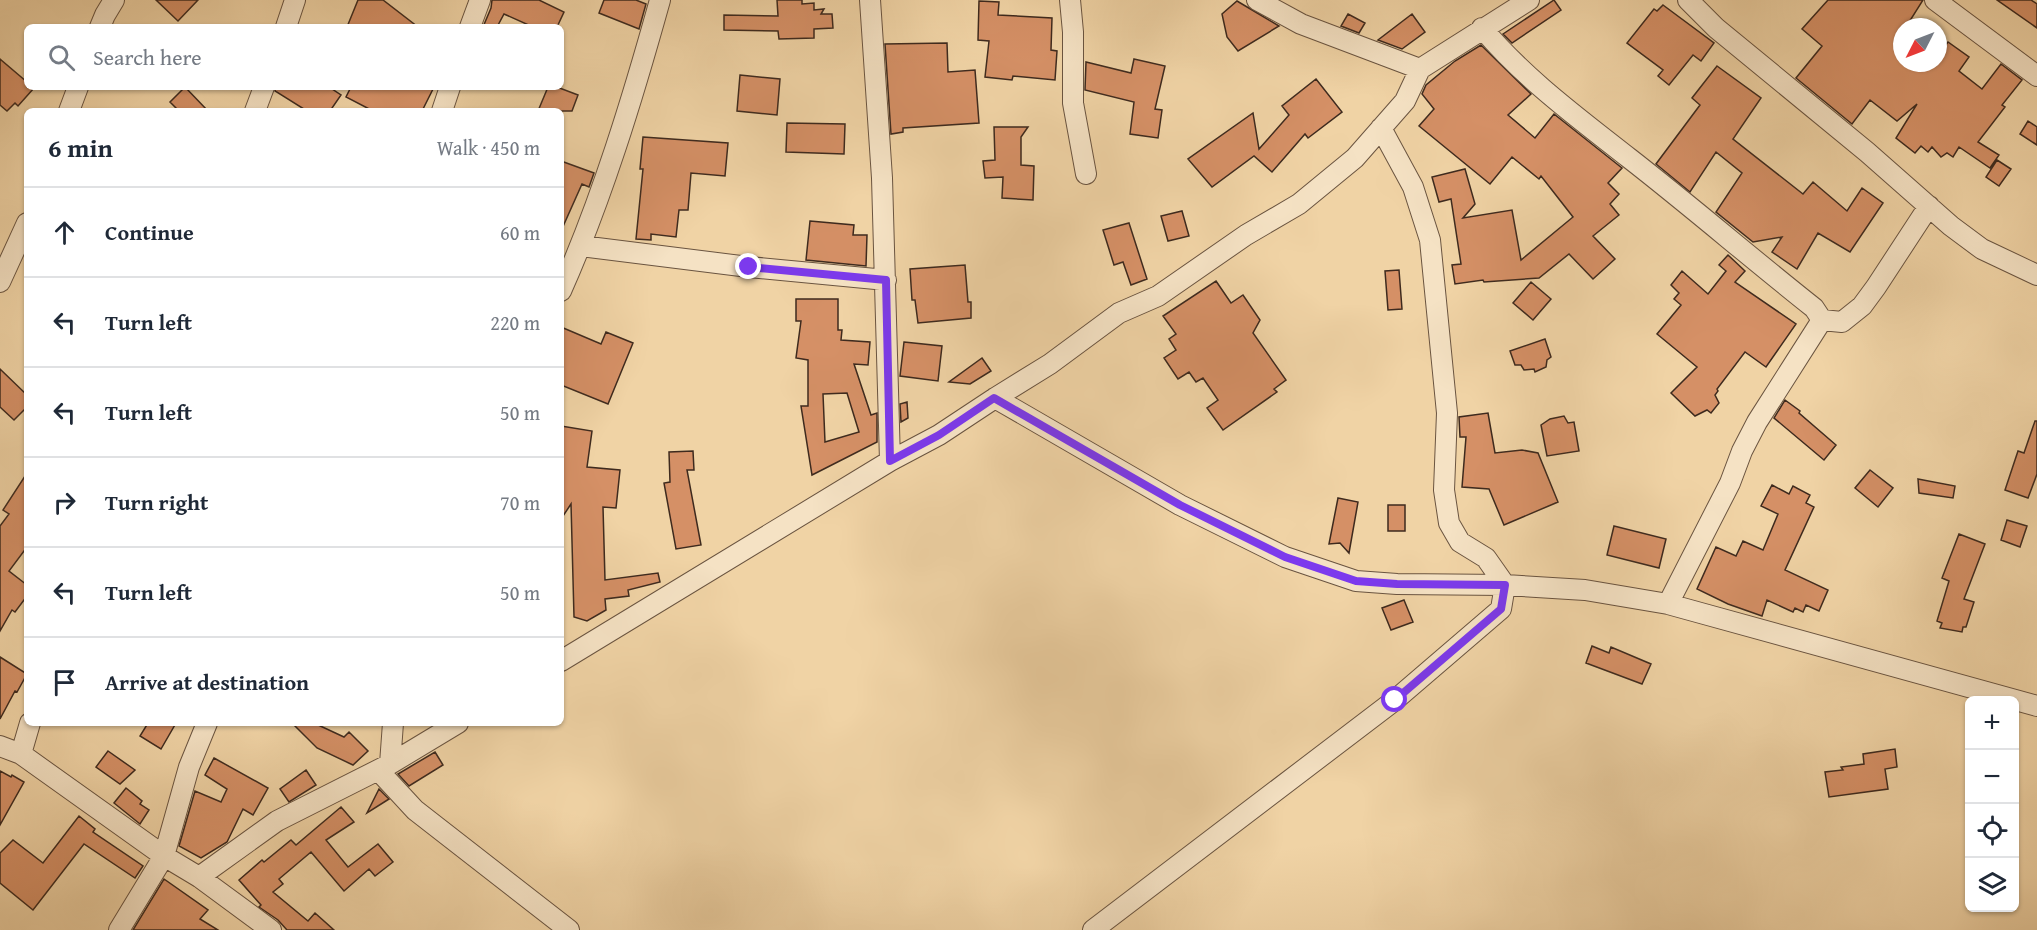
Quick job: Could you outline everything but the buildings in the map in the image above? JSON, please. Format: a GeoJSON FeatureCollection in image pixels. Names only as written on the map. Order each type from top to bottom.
{"type":"FeatureCollection","features":[{"type":"Feature","properties":{"kind":"street"},"geometry":{"type":"LineString","coordinates":[[102,24],[114,0]]}},
{"type":"Feature","properties":{"kind":"street"},"geometry":{"type":"LineString","coordinates":[[287,24],[295,0]]}},
{"type":"Feature","properties":{"kind":"street"},"geometry":{"type":"LineString","coordinates":[[471,24],[480,0]]}},
{"type":"Feature","properties":{"kind":"street"},"geometry":{"type":"LineString","coordinates":[[564,284],[581,246],[643,63],[660,0]]}},
{"type":"Feature","properties":{"kind":"street"},"geometry":{"type":"LineString","coordinates":[[870,0],[882,178],[890,461]]}},
{"type":"Feature","properties":{"kind":"street"},"geometry":{"type":"LineString","coordinates":[[1070,0],[1073,32],[1072,102],[1086,174]]}},
{"type":"Feature","properties":{"kind":"street"},"geometry":{"type":"LineString","coordinates":[[1257,0],[1301,24],[1420,69]]}},
{"type":"Feature","properties":{"kind":"street"},"geometry":{"type":"LineString","coordinates":[[564,658],[890,461],[939,435],[1050,364],[1119,313],[1158,296],[1246,235],[1299,204],[1355,158],[1404,101],[1420,69],[1529,0]]}},
{"type":"Feature","properties":{"kind":"street"},"geometry":{"type":"LineString","coordinates":[[1688,0],[1716,28],[1982,249],[2037,275]]}},
{"type":"Feature","properties":{"kind":"street"},"geometry":{"type":"LineString","coordinates":[[1935,0],[2037,76]]}},
{"type":"Feature","properties":{"kind":"street"},"geometry":{"type":"LineString","coordinates":[[1482,28],[1505,55],[1563,108],[1629,158],[1814,308],[1822,320]]}},
{"type":"Feature","properties":{"kind":"street"},"geometry":{"type":"LineString","coordinates":[[70,108],[77,90]]}},
{"type":"Feature","properties":{"kind":"street"},"geometry":{"type":"LineString","coordinates":[[256,108],[263,90]]}},
{"type":"Feature","properties":{"kind":"street"},"geometry":{"type":"LineString","coordinates":[[443,108],[449,90]]}},
{"type":"Feature","properties":{"kind":"street"},"geometry":{"type":"LineString","coordinates":[[1093,930],[1395,700],[1501,609],[1505,585],[1486,558],[1460,542],[1449,523],[1444,490],[1447,413],[1430,240],[1413,187],[1381,128]]}},
{"type":"Feature","properties":{"kind":"street"},"geometry":{"type":"LineString","coordinates":[[1822,320],[1842,322],[1862,306],[1929,206]]}},
{"type":"Feature","properties":{"kind":"street"},"geometry":{"type":"LineString","coordinates":[[0,282],[24,230]]}},
{"type":"Feature","properties":{"kind":"street"},"geometry":{"type":"LineString","coordinates":[[581,246],[749,267],[886,280]]}},
{"type":"Feature","properties":{"kind":"street"},"geometry":{"type":"LineString","coordinates":[[1668,604],[1730,483],[1742,451],[1757,422],[1822,320]]}},
{"type":"Feature","properties":{"kind":"street"},"geometry":{"type":"LineString","coordinates":[[994,398],[1180,505],[1285,557],[1356,581],[1397,584],[1505,585],[1585,590],[1668,604],[2037,706]]}},
{"type":"Feature","properties":{"kind":"street"},"geometry":{"type":"LineString","coordinates":[[21,754],[29,726]]}},
{"type":"Feature","properties":{"kind":"street"},"geometry":{"type":"LineString","coordinates":[[119,930],[164,856],[189,767],[206,726]]}},
{"type":"Feature","properties":{"kind":"street"},"geometry":{"type":"LineString","coordinates":[[392,726],[384,767],[415,810],[569,930]]}},
{"type":"Feature","properties":{"kind":"street"},"geometry":{"type":"LineString","coordinates":[[199,877],[277,821],[384,767],[453,726]]}},
{"type":"Feature","properties":{"kind":"street"},"geometry":{"type":"LineString","coordinates":[[0,746],[21,754],[164,856],[199,877],[271,930]]}},
{"type":"Feature","properties":{"kind":"route"},"geometry":{"type":"LineString","coordinates":[[749,267],[886,280],[890,461],[939,435],[994,398],[1180,505],[1285,557],[1356,581],[1397,584],[1505,585],[1501,609],[1395,700]]}}]}
